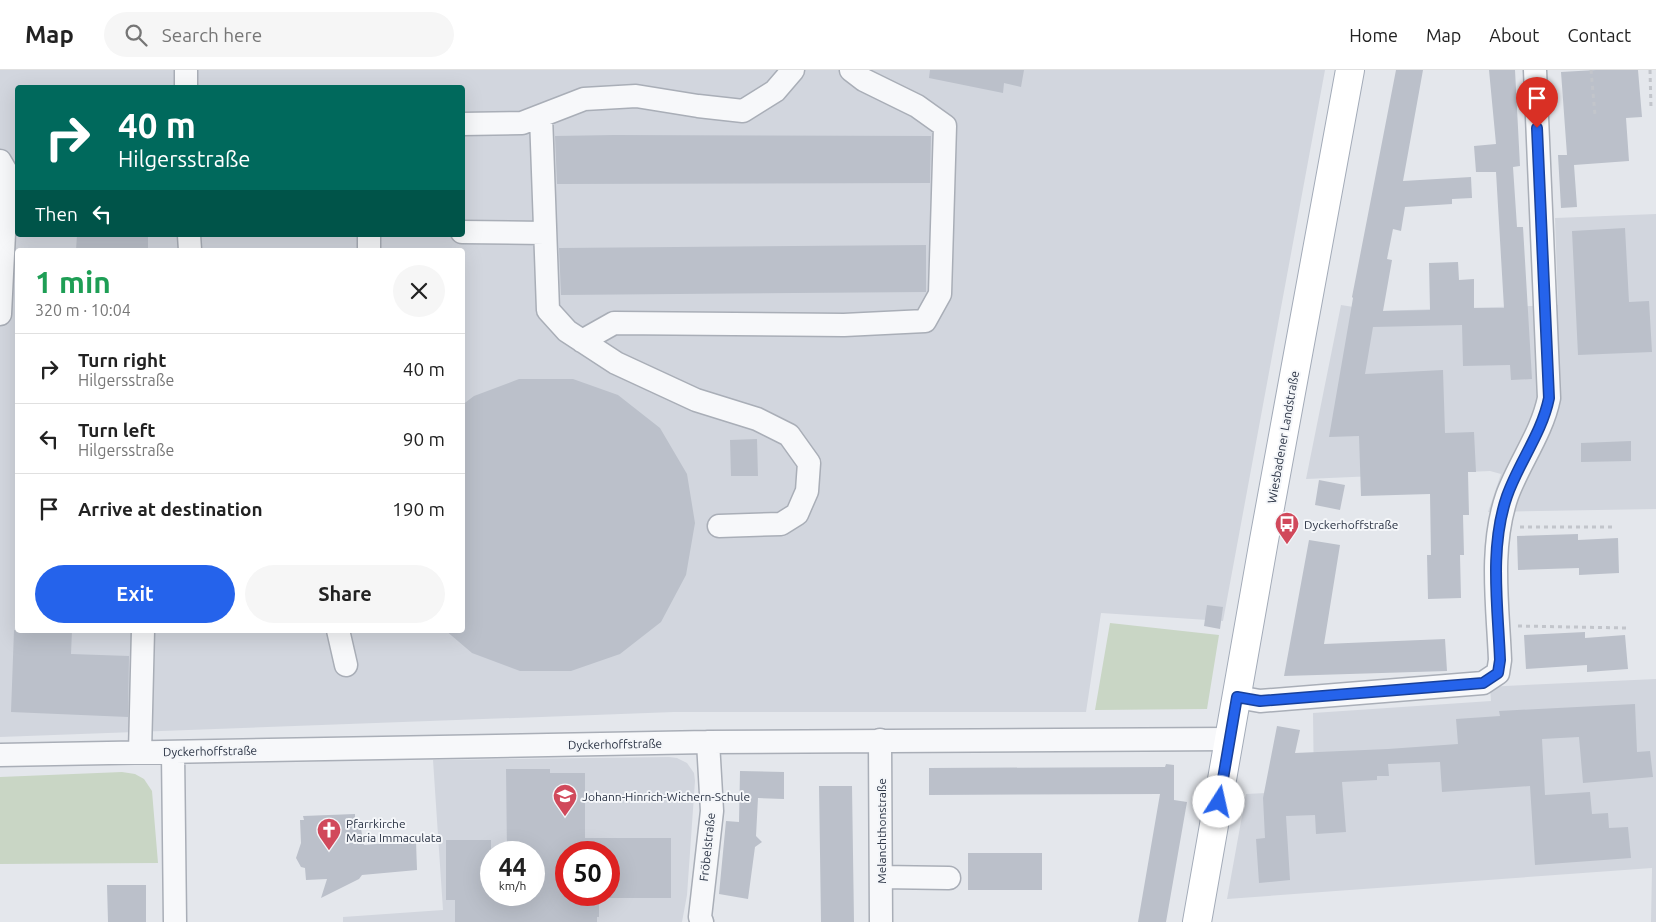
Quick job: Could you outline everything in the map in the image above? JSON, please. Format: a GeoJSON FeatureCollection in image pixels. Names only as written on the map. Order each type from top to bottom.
{"type":"FeatureCollection","features":[{"type":"Feature","properties":{"kind":"main road","name":"Wiesbadener Landstraße"},"geometry":{"type":"LineString","coordinates":[[1196,922],[1350,70]]}},
{"type":"Feature","properties":{"kind":"street"},"geometry":{"type":"LineString","coordinates":[[186,70],[186,85]]}},
{"type":"Feature","properties":{"kind":"street"},"geometry":{"type":"LineString","coordinates":[[465,124],[522,123],[584,99],[636,96],[743,111],[775,91],[793,70]]}},
{"type":"Feature","properties":{"kind":"street"},"geometry":{"type":"LineString","coordinates":[[582,341],[614,324],[844,325],[925,321],[940,294],[945,126],[917,106],[864,80],[851,70]]}},
{"type":"Feature","properties":{"kind":"street"},"geometry":{"type":"LineString","coordinates":[[1237,697],[1260,701],[1483,683],[1498,673],[1500,660],[1496,577],[1499,527],[1508,495],[1546,413],[1549,398],[1534,70]]}},
{"type":"Feature","properties":{"kind":"street"},"geometry":{"type":"LineString","coordinates":[[541,116],[548,310],[566,331],[616,363],[696,400],[757,419],[789,434],[809,463],[807,491],[797,514],[781,524],[719,526]]}},
{"type":"Feature","properties":{"kind":"street"},"geometry":{"type":"LineString","coordinates":[[0,314],[3,167]]}},
{"type":"Feature","properties":{"kind":"street"},"geometry":{"type":"LineString","coordinates":[[465,232],[545,233]]}},
{"type":"Feature","properties":{"kind":"street"},"geometry":{"type":"LineString","coordinates":[[140,752],[143,633]]}},
{"type":"Feature","properties":{"kind":"street"},"geometry":{"type":"LineString","coordinates":[[339,633],[346,665]]}},
{"type":"Feature","properties":{"kind":"street","name":"Dyckerhoffstraße"},"geometry":{"type":"LineString","coordinates":[[0,755],[708,742],[1230,739]]}},
{"type":"Feature","properties":{"kind":"street","name":"Melanchthonstraße"},"geometry":{"type":"LineString","coordinates":[[880,740],[881,922]]}},
{"type":"Feature","properties":{"kind":"street","name":"Fröbelstraße"},"geometry":{"type":"LineString","coordinates":[[702,922],[700,917],[712,812],[708,742]]}},
{"type":"Feature","properties":{"kind":"street"},"geometry":{"type":"LineString","coordinates":[[173,752],[175,922]]}},
{"type":"Feature","properties":{"kind":"street"},"geometry":{"type":"LineString","coordinates":[[881,877],[949,878]]}},
{"type":"Feature","properties":{"kind":"path"},"geometry":{"type":"LineString","coordinates":[[1591,70],[1595,115]]}},
{"type":"Feature","properties":{"kind":"path"},"geometry":{"type":"LineString","coordinates":[[1650,70],[1651,108]]}},
{"type":"Feature","properties":{"kind":"path"},"geometry":{"type":"LineString","coordinates":[[1499,527],[1614,527]]}},
{"type":"Feature","properties":{"kind":"path"},"geometry":{"type":"LineString","coordinates":[[1499,626],[1627,628]]}},
{"type":"Feature","properties":{"kind":"shaded area"},"geometry":{"type":"Polygon","coordinates":[[[0,70],[1325,70],[1223,621],[1101,613],[1086,712],[674,712],[0,737],[0,70]]]}},
{"type":"Feature","properties":{"kind":"shaded area"},"geometry":{"type":"Polygon","coordinates":[[[1656,214],[1656,509],[1488,512],[1501,474],[1490,471],[1306,479],[1341,305],[1378,311],[1558,305],[1555,218],[1656,214]]]}},
{"type":"Feature","properties":{"kind":"shaded area"},"geometry":{"type":"Polygon","coordinates":[[[1656,679],[1656,922],[1651,922],[1652,868],[1227,899],[1246,794],[1314,791],[1313,713],[1491,701],[1490,687],[1656,679]]]}},
{"type":"Feature","properties":{"kind":"shaded area","name":"Johann-Hinrich-Wichern-Schule"},"geometry":{"type":"Polygon","coordinates":[[[669,757],[677,758],[687,763],[694,773],[687,895],[682,922],[343,922],[343,917],[443,910],[433,760],[669,757]]]}},
{"type":"Feature","properties":{"kind":"green space"},"geometry":{"type":"Polygon","coordinates":[[[1110,623],[1219,635],[1207,709],[1095,710],[1110,623]]]}},
{"type":"Feature","properties":{"kind":"green space"},"geometry":{"type":"Polygon","coordinates":[[[122,772],[135,774],[144,779],[152,791],[158,863],[0,864],[0,777],[122,772]]]}},
{"type":"Feature","properties":{"kind":"building"},"geometry":{"type":"Polygon","coordinates":[[[930,70],[1024,70],[1021,87],[1004,83],[1003,93],[929,78],[930,70]]]}},
{"type":"Feature","properties":{"kind":"building"},"geometry":{"type":"Polygon","coordinates":[[[1396,70],[1423,70],[1403,181],[1471,177],[1472,198],[1452,199],[1452,204],[1405,207],[1401,231],[1393,229],[1387,259],[1392,260],[1383,311],[1430,310],[1429,263],[1458,262],[1459,280],[1474,279],[1474,308],[1504,308],[1496,172],[1476,172],[1474,146],[1496,144],[1489,70],[1515,70],[1520,166],[1513,167],[1517,227],[1523,227],[1532,379],[1511,380],[1510,365],[1463,366],[1462,325],[1373,327],[1365,374],[1443,370],[1445,433],[1474,432],[1476,472],[1468,472],[1469,515],[1463,515],[1464,555],[1460,555],[1461,598],[1428,599],[1427,555],[1431,555],[1430,494],[1361,496],[1359,436],[1329,437],[1352,297],[1396,70]]]}},
{"type":"Feature","properties":{"kind":"building"},"geometry":{"type":"Polygon","coordinates":[[[1638,70],[1642,117],[1626,118],[1629,161],[1574,165],[1577,207],[1561,208],[1558,155],[1567,155],[1561,72],[1638,70]]]}},
{"type":"Feature","properties":{"kind":"building"},"geometry":{"type":"Polygon","coordinates":[[[555,136],[931,136],[930,183],[557,184],[555,136]]]}},
{"type":"Feature","properties":{"kind":"building"},"geometry":{"type":"Polygon","coordinates":[[[1625,228],[1629,302],[1649,301],[1652,352],[1578,355],[1572,231],[1625,228]]]}},
{"type":"Feature","properties":{"kind":"building"},"geometry":{"type":"Polygon","coordinates":[[[77,237],[148,237],[148,248],[76,248],[77,237]]]}},
{"type":"Feature","properties":{"kind":"building"},"geometry":{"type":"Polygon","coordinates":[[[926,245],[926,292],[561,295],[559,248],[926,245]]]}},
{"type":"Feature","properties":{"kind":"building"},"geometry":{"type":"Polygon","coordinates":[[[519,379],[573,379],[618,395],[660,428],[687,474],[695,523],[686,575],[661,622],[620,654],[571,671],[520,671],[472,653],[449,633],[465,633],[465,403],[474,396],[519,379]]]}},
{"type":"Feature","properties":{"kind":"building"},"geometry":{"type":"Polygon","coordinates":[[[757,439],[758,476],[731,476],[730,440],[757,439]]]}},
{"type":"Feature","properties":{"kind":"building"},"geometry":{"type":"Polygon","coordinates":[[[1631,441],[1631,461],[1581,462],[1581,443],[1631,441]]]}},
{"type":"Feature","properties":{"kind":"building"},"geometry":{"type":"Polygon","coordinates":[[[1319,480],[1345,485],[1340,510],[1315,505],[1319,480]]]}},
{"type":"Feature","properties":{"kind":"building"},"geometry":{"type":"Polygon","coordinates":[[[1578,534],[1578,540],[1618,538],[1619,573],[1579,575],[1579,568],[1518,570],[1517,536],[1578,534]]]}},
{"type":"Feature","properties":{"kind":"building"},"geometry":{"type":"Polygon","coordinates":[[[1309,540],[1340,545],[1324,644],[1445,639],[1447,671],[1284,676],[1309,540]]]}},
{"type":"Feature","properties":{"kind":"building"},"geometry":{"type":"Polygon","coordinates":[[[1207,605],[1223,607],[1220,629],[1204,626],[1207,605]]]}},
{"type":"Feature","properties":{"kind":"building"},"geometry":{"type":"Polygon","coordinates":[[[14,630],[15,633],[72,633],[71,654],[129,656],[128,717],[11,712],[14,630]]]}},
{"type":"Feature","properties":{"kind":"building"},"geometry":{"type":"Polygon","coordinates":[[[1585,632],[1585,638],[1625,635],[1628,669],[1587,672],[1587,665],[1526,669],[1524,635],[1585,632]]]}},
{"type":"Feature","properties":{"kind":"building"},"geometry":{"type":"Polygon","coordinates":[[[1635,704],[1637,752],[1650,751],[1653,777],[1583,783],[1579,737],[1542,739],[1545,795],[1590,792],[1592,814],[1608,813],[1609,828],[1628,827],[1631,858],[1535,865],[1530,786],[1442,792],[1440,762],[1388,764],[1389,776],[1377,776],[1377,780],[1342,782],[1346,832],[1316,834],[1315,815],[1286,816],[1290,880],[1259,883],[1256,839],[1265,838],[1263,798],[1277,726],[1300,730],[1295,753],[1388,749],[1458,744],[1456,719],[1500,716],[1499,711],[1635,704]]]}},
{"type":"Feature","properties":{"kind":"building"},"geometry":{"type":"Polygon","coordinates":[[[1166,764],[1174,765],[1174,800],[1187,802],[1166,922],[1138,922],[1160,794],[929,795],[929,768],[1165,767],[1166,764]]]}},
{"type":"Feature","properties":{"kind":"building"},"geometry":{"type":"Polygon","coordinates":[[[506,769],[550,769],[550,773],[585,773],[585,838],[671,838],[671,898],[620,898],[620,841],[555,841],[555,906],[599,906],[597,922],[455,922],[455,900],[446,900],[446,840],[491,840],[480,841],[480,906],[545,906],[545,841],[507,841],[506,769]]]}},
{"type":"Feature","properties":{"kind":"building"},"geometry":{"type":"Polygon","coordinates":[[[740,771],[784,772],[784,799],[758,798],[756,836],[762,842],[755,847],[748,899],[719,894],[726,821],[739,822],[740,771]]]}},
{"type":"Feature","properties":{"kind":"building"},"geometry":{"type":"Polygon","coordinates":[[[819,786],[852,786],[854,922],[821,922],[819,786]]]}},
{"type":"Feature","properties":{"kind":"building","name":"Pfarrkirche Maria Immaculata"},"geometry":{"type":"Polygon","coordinates":[[[355,814],[355,818],[359,818],[364,845],[416,841],[417,870],[362,875],[359,879],[321,898],[327,879],[306,880],[305,868],[301,867],[296,858],[301,843],[300,820],[304,820],[303,816],[355,814]]]}},
{"type":"Feature","properties":{"kind":"building"},"geometry":{"type":"Polygon","coordinates":[[[968,853],[1042,853],[1042,890],[968,890],[968,853]]]}},
{"type":"Feature","properties":{"kind":"building"},"geometry":{"type":"Polygon","coordinates":[[[107,885],[146,885],[146,922],[108,922],[107,885]]]}},
{"type":"Feature","properties":{"kind":"place","name":"Dyckerhoffstraße"},"geometry":{"type":"Point","coordinates":[1287,545]}},
{"type":"Feature","properties":{"kind":"place","name":"Johann-Hinrich-Wichern-Schule"},"geometry":{"type":"Point","coordinates":[565,817]}},
{"type":"Feature","properties":{"kind":"place","name":"Pfarrkirche Maria Immaculata"},"geometry":{"type":"Point","coordinates":[329,851]}},
{"type":"Feature","properties":{"kind":"route"},"geometry":{"type":"LineString","coordinates":[[1219,802],[1237,697],[1260,701],[1483,683],[1498,673],[1500,660],[1496,577],[1501,514],[1513,483],[1546,413],[1549,398],[1537,128]]}}]}
